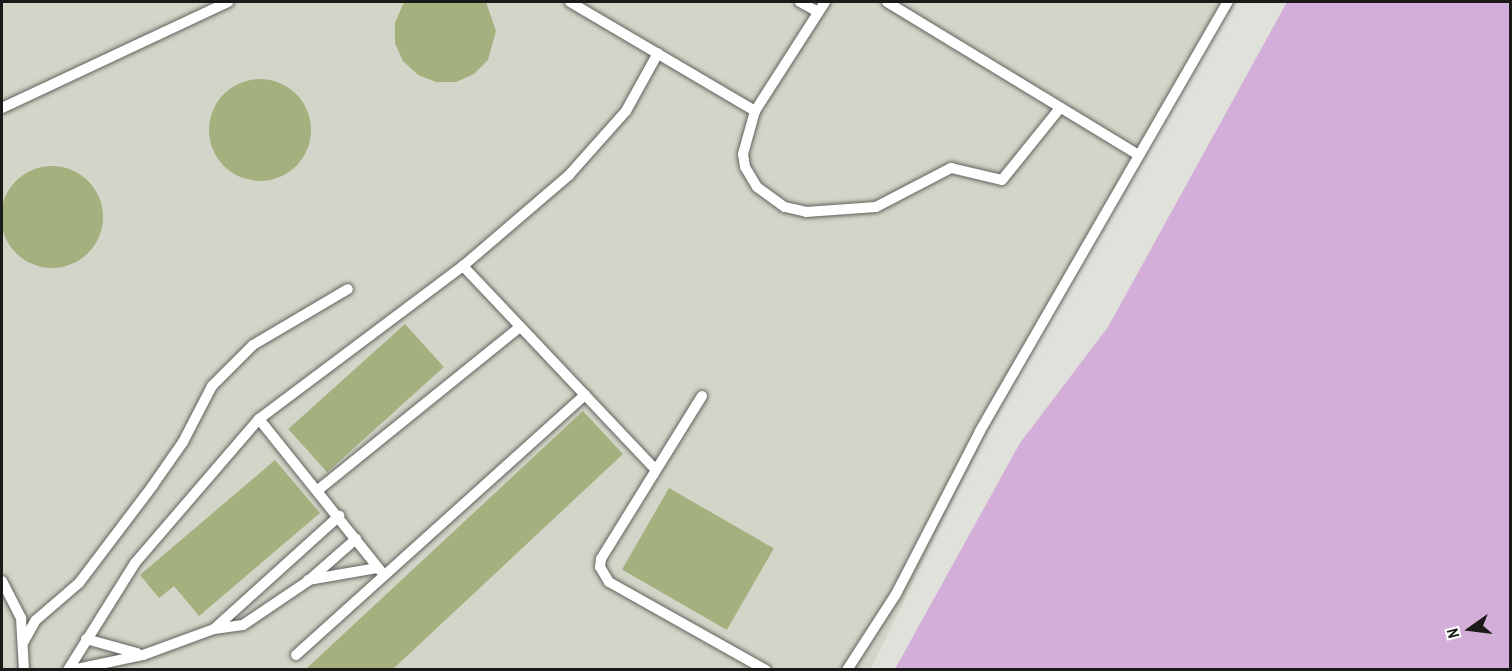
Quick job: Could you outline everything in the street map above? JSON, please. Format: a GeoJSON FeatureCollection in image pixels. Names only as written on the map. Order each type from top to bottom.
{"type":"FeatureCollection","features":[{"type":"Feature","properties":{"kind":"street"},"geometry":{"type":"LineString","coordinates":[[2,108],[228,2]]}},
{"type":"Feature","properties":{"kind":"street"},"geometry":{"type":"LineString","coordinates":[[570,2],[755,111]]}},
{"type":"Feature","properties":{"kind":"street"},"geometry":{"type":"LineString","coordinates":[[800,2],[818,12]]}},
{"type":"Feature","properties":{"kind":"street"},"geometry":{"type":"LineString","coordinates":[[825,2],[755,111],[743,154],[745,167],[757,187],[786,207],[806,212],[876,207],[951,168],[1002,180],[1060,108]]}},
{"type":"Feature","properties":{"kind":"street"},"geometry":{"type":"LineString","coordinates":[[887,2],[1137,154]]}},
{"type":"Feature","properties":{"kind":"street"},"geometry":{"type":"LineString","coordinates":[[848,669],[896,594],[980,431],[1137,154],[1228,2]]}},
{"type":"Feature","properties":{"kind":"street"},"geometry":{"type":"LineString","coordinates":[[70,669],[86,639],[135,563],[260,419],[463,266],[569,175],[627,111],[658,53]]}},
{"type":"Feature","properties":{"kind":"street"},"geometry":{"type":"LineString","coordinates":[[463,266],[655,469]]}},
{"type":"Feature","properties":{"kind":"street"},"geometry":{"type":"LineString","coordinates":[[23,643],[36,620],[79,583],[153,485],[183,442],[212,386],[253,345],[348,290]]}},
{"type":"Feature","properties":{"kind":"street"},"geometry":{"type":"LineString","coordinates":[[318,490],[520,327]]}},
{"type":"Feature","properties":{"kind":"street"},"geometry":{"type":"LineString","coordinates":[[296,655],[381,572],[585,395]]}},
{"type":"Feature","properties":{"kind":"street"},"geometry":{"type":"LineString","coordinates":[[702,396],[601,560],[603,575],[766,669]]}},
{"type":"Feature","properties":{"kind":"street"},"geometry":{"type":"LineString","coordinates":[[260,419],[381,572]]}},
{"type":"Feature","properties":{"kind":"street"},"geometry":{"type":"LineString","coordinates":[[214,629],[339,516]]}},
{"type":"Feature","properties":{"kind":"street"},"geometry":{"type":"LineString","coordinates":[[70,669],[143,655],[214,629],[243,625],[308,580],[356,539]]}},
{"type":"Feature","properties":{"kind":"street"},"geometry":{"type":"LineString","coordinates":[[308,580],[381,572]]}},
{"type":"Feature","properties":{"kind":"street"},"geometry":{"type":"LineString","coordinates":[[2,581],[16,603],[23,643],[24,669]]}},
{"type":"Feature","properties":{"kind":"street"},"geometry":{"type":"LineString","coordinates":[[86,639],[143,655]]}},
{"type":"Feature","properties":{"kind":"street"},"geometry":{"type":"LineString","coordinates":[[751,660],[758,669]]}},
{"type":"Feature","properties":{"kind":"shaded area"},"geometry":{"type":"Polygon","coordinates":[[[2,2],[1222,2],[987,433],[870,670],[2,669],[2,2]]]}},
{"type":"Feature","properties":{"kind":"shaded area"},"geometry":{"type":"Polygon","coordinates":[[[1287,2],[1510,2],[1510,669],[895,669],[1020,443],[1108,327],[1287,2]]]}},
{"type":"Feature","properties":{"kind":"building"},"geometry":{"type":"Polygon","coordinates":[[[404,2],[486,2],[496,31],[488,60],[474,74],[456,82],[436,82],[418,75],[403,61],[395,43],[395,23],[404,2]]]}},
{"type":"Feature","properties":{"kind":"building"},"geometry":{"type":"Polygon","coordinates":[[[260,79],[280,83],[296,94],[307,110],[311,130],[307,150],[296,166],[280,177],[260,181],[240,177],[224,166],[213,150],[209,130],[213,110],[224,94],[240,83],[260,79]]]}},
{"type":"Feature","properties":{"kind":"building"},"geometry":{"type":"Polygon","coordinates":[[[52,166],[72,170],[88,181],[99,197],[103,217],[99,237],[88,253],[72,264],[52,268],[32,264],[16,253],[5,237],[1,217],[5,197],[16,181],[32,170],[52,166]]]}},
{"type":"Feature","properties":{"kind":"building"},"geometry":{"type":"Polygon","coordinates":[[[405,324],[444,367],[327,472],[288,429],[405,324]]]}},
{"type":"Feature","properties":{"kind":"building"},"geometry":{"type":"Polygon","coordinates":[[[583,411],[623,454],[393,669],[306,669],[583,411]]]}},
{"type":"Feature","properties":{"kind":"building"},"geometry":{"type":"Polygon","coordinates":[[[275,460],[320,513],[199,616],[174,586],[159,598],[140,575],[275,460]]]}},
{"type":"Feature","properties":{"kind":"building"},"geometry":{"type":"Polygon","coordinates":[[[669,488],[774,548],[727,630],[622,569],[669,488]]]}}]}
